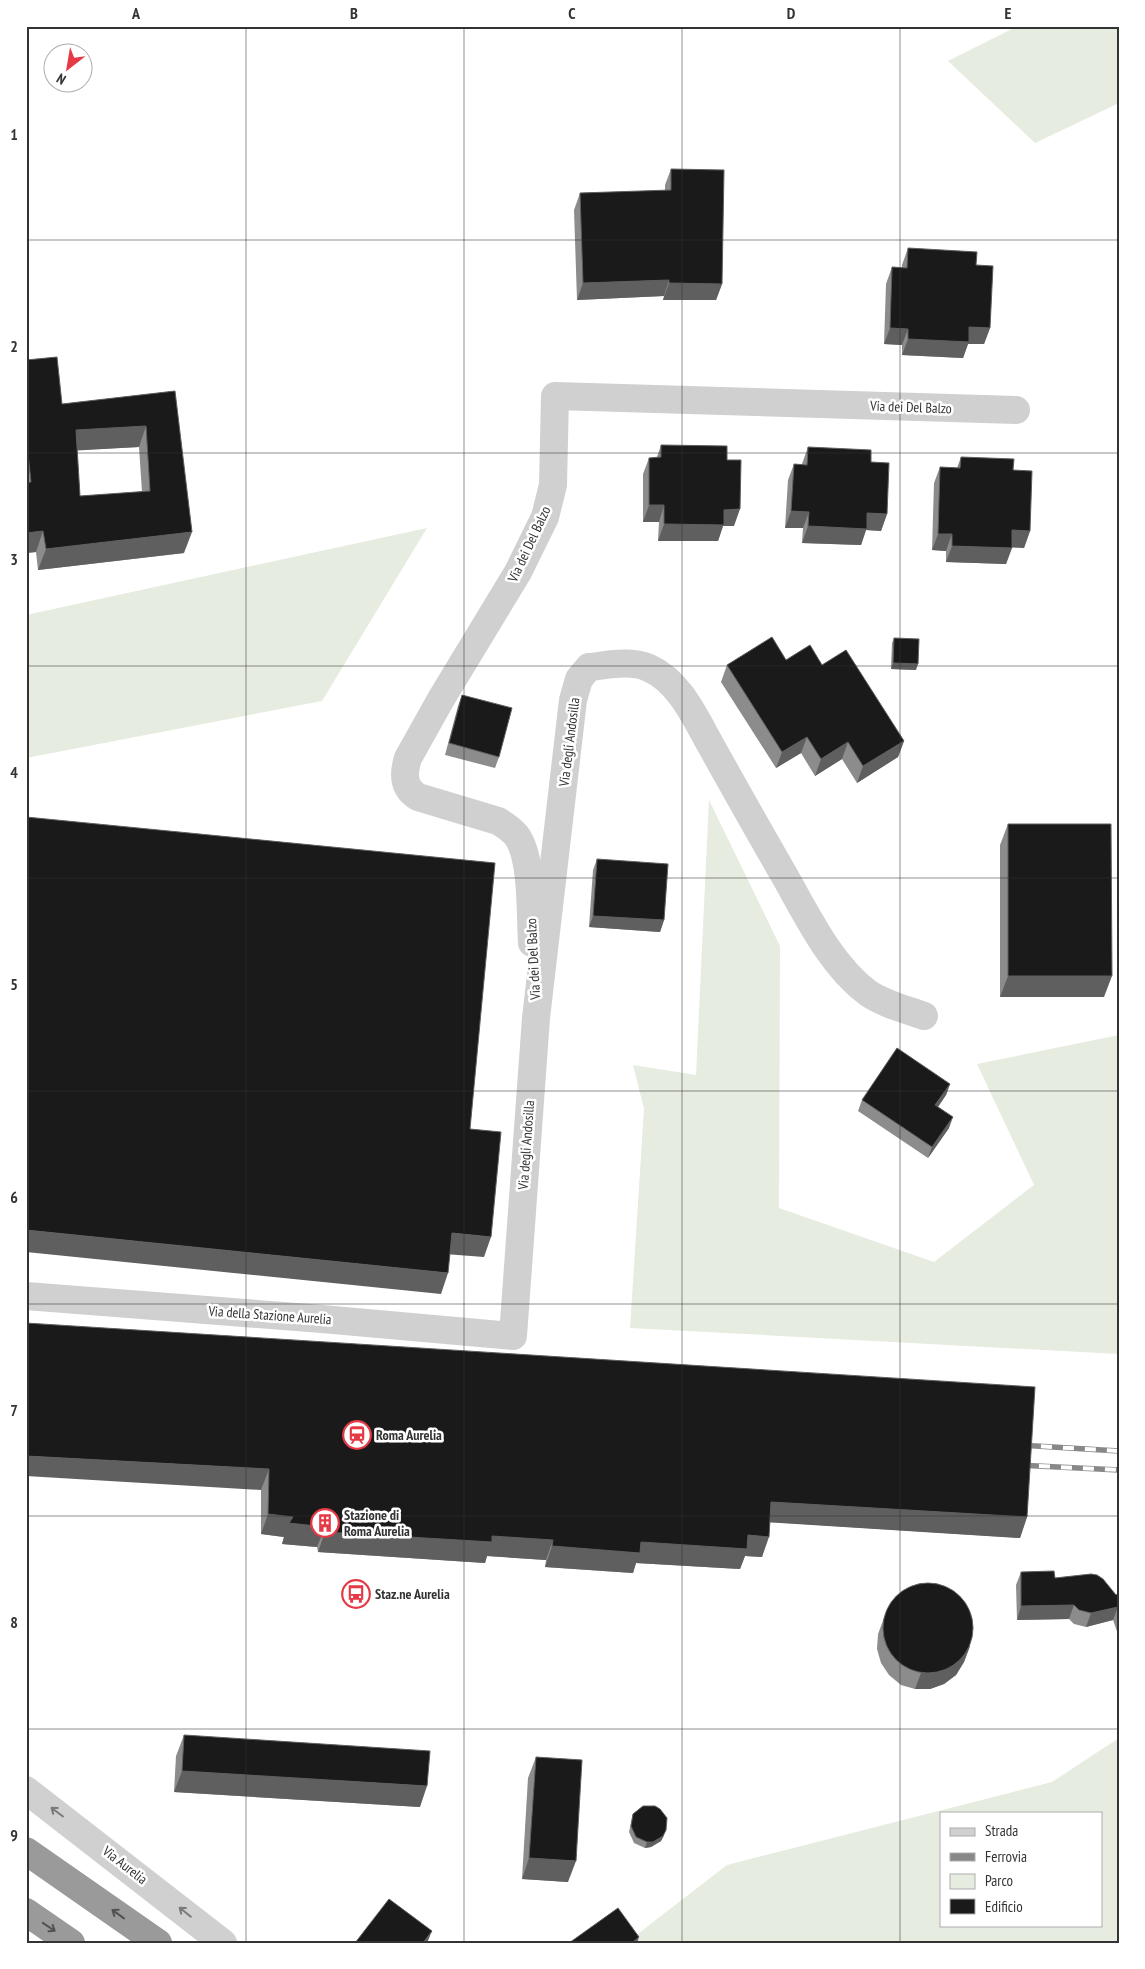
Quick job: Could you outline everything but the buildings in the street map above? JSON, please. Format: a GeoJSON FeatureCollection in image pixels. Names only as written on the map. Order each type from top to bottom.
{"type":"FeatureCollection","features":[{"type":"Feature","properties":{"kind":"highway"},"geometry":{"type":"LineString","coordinates":[[26,1851],[158,1943]]}},
{"type":"Feature","properties":{"kind":"highway"},"geometry":{"type":"LineString","coordinates":[[26,1912],[71,1943]]}},
{"type":"Feature","properties":{"kind":"street","name":"Via dei Del Balzo"},"geometry":{"type":"LineString","coordinates":[[536,1018],[527,862],[517,836],[498,820],[418,798],[409,790],[404,778],[408,758],[441,699],[518,572],[545,517],[553,485],[555,396],[1016,410]]}},
{"type":"Feature","properties":{"kind":"street","name":"Via degli Andosilla"},"geometry":{"type":"LineString","coordinates":[[513,1336],[536,1018],[573,700],[579,679],[589,667],[626,664],[648,668],[657,672],[670,683],[683,699],[809,918],[840,967],[859,986],[880,1000],[924,1016]]}},
{"type":"Feature","properties":{"kind":"street","name":"Via della Stazione Aurelia"},"geometry":{"type":"LineString","coordinates":[[26,1296],[513,1336]]}},
{"type":"Feature","properties":{"kind":"street","name":"Via Aurelia"},"geometry":{"type":"LineString","coordinates":[[26,1790],[223,1943]]}},
{"type":"Feature","properties":{"kind":"green space"},"geometry":{"type":"Polygon","coordinates":[[[1018,26],[1119,26],[1119,103],[1035,143],[948,61],[1018,26]]]}},
{"type":"Feature","properties":{"kind":"green space"},"geometry":{"type":"Polygon","coordinates":[[[427,528],[322,701],[26,758],[26,615],[427,528]]]}},
{"type":"Feature","properties":{"kind":"green space"},"geometry":{"type":"Polygon","coordinates":[[[709,800],[780,946],[779,1208],[934,1262],[1034,1185],[977,1064],[1119,1035],[1119,1354],[630,1328],[644,1109],[633,1065],[696,1075],[709,800]]]}},
{"type":"Feature","properties":{"kind":"green space"},"geometry":{"type":"Polygon","coordinates":[[[1119,1738],[1119,1943],[626,1943],[727,1865],[1052,1782],[1119,1738]]]}},
{"type":"Feature","properties":{"kind":"railway"},"geometry":{"type":"LineString","coordinates":[[1019,1445],[1119,1451]]}},
{"type":"Feature","properties":{"kind":"railway"},"geometry":{"type":"LineString","coordinates":[[1017,1465],[1119,1470]]}},
{"type":"Feature","properties":{"kind":"place","name":"Roma Aurelia"},"geometry":{"type":"Point","coordinates":[357,1435]}},
{"type":"Feature","properties":{"kind":"place","name":"Stazione di Roma Aurelia"},"geometry":{"type":"Point","coordinates":[325,1523]}},
{"type":"Feature","properties":{"kind":"place","name":"Staz.ne Aurelia"},"geometry":{"type":"Point","coordinates":[356,1594]}}]}
